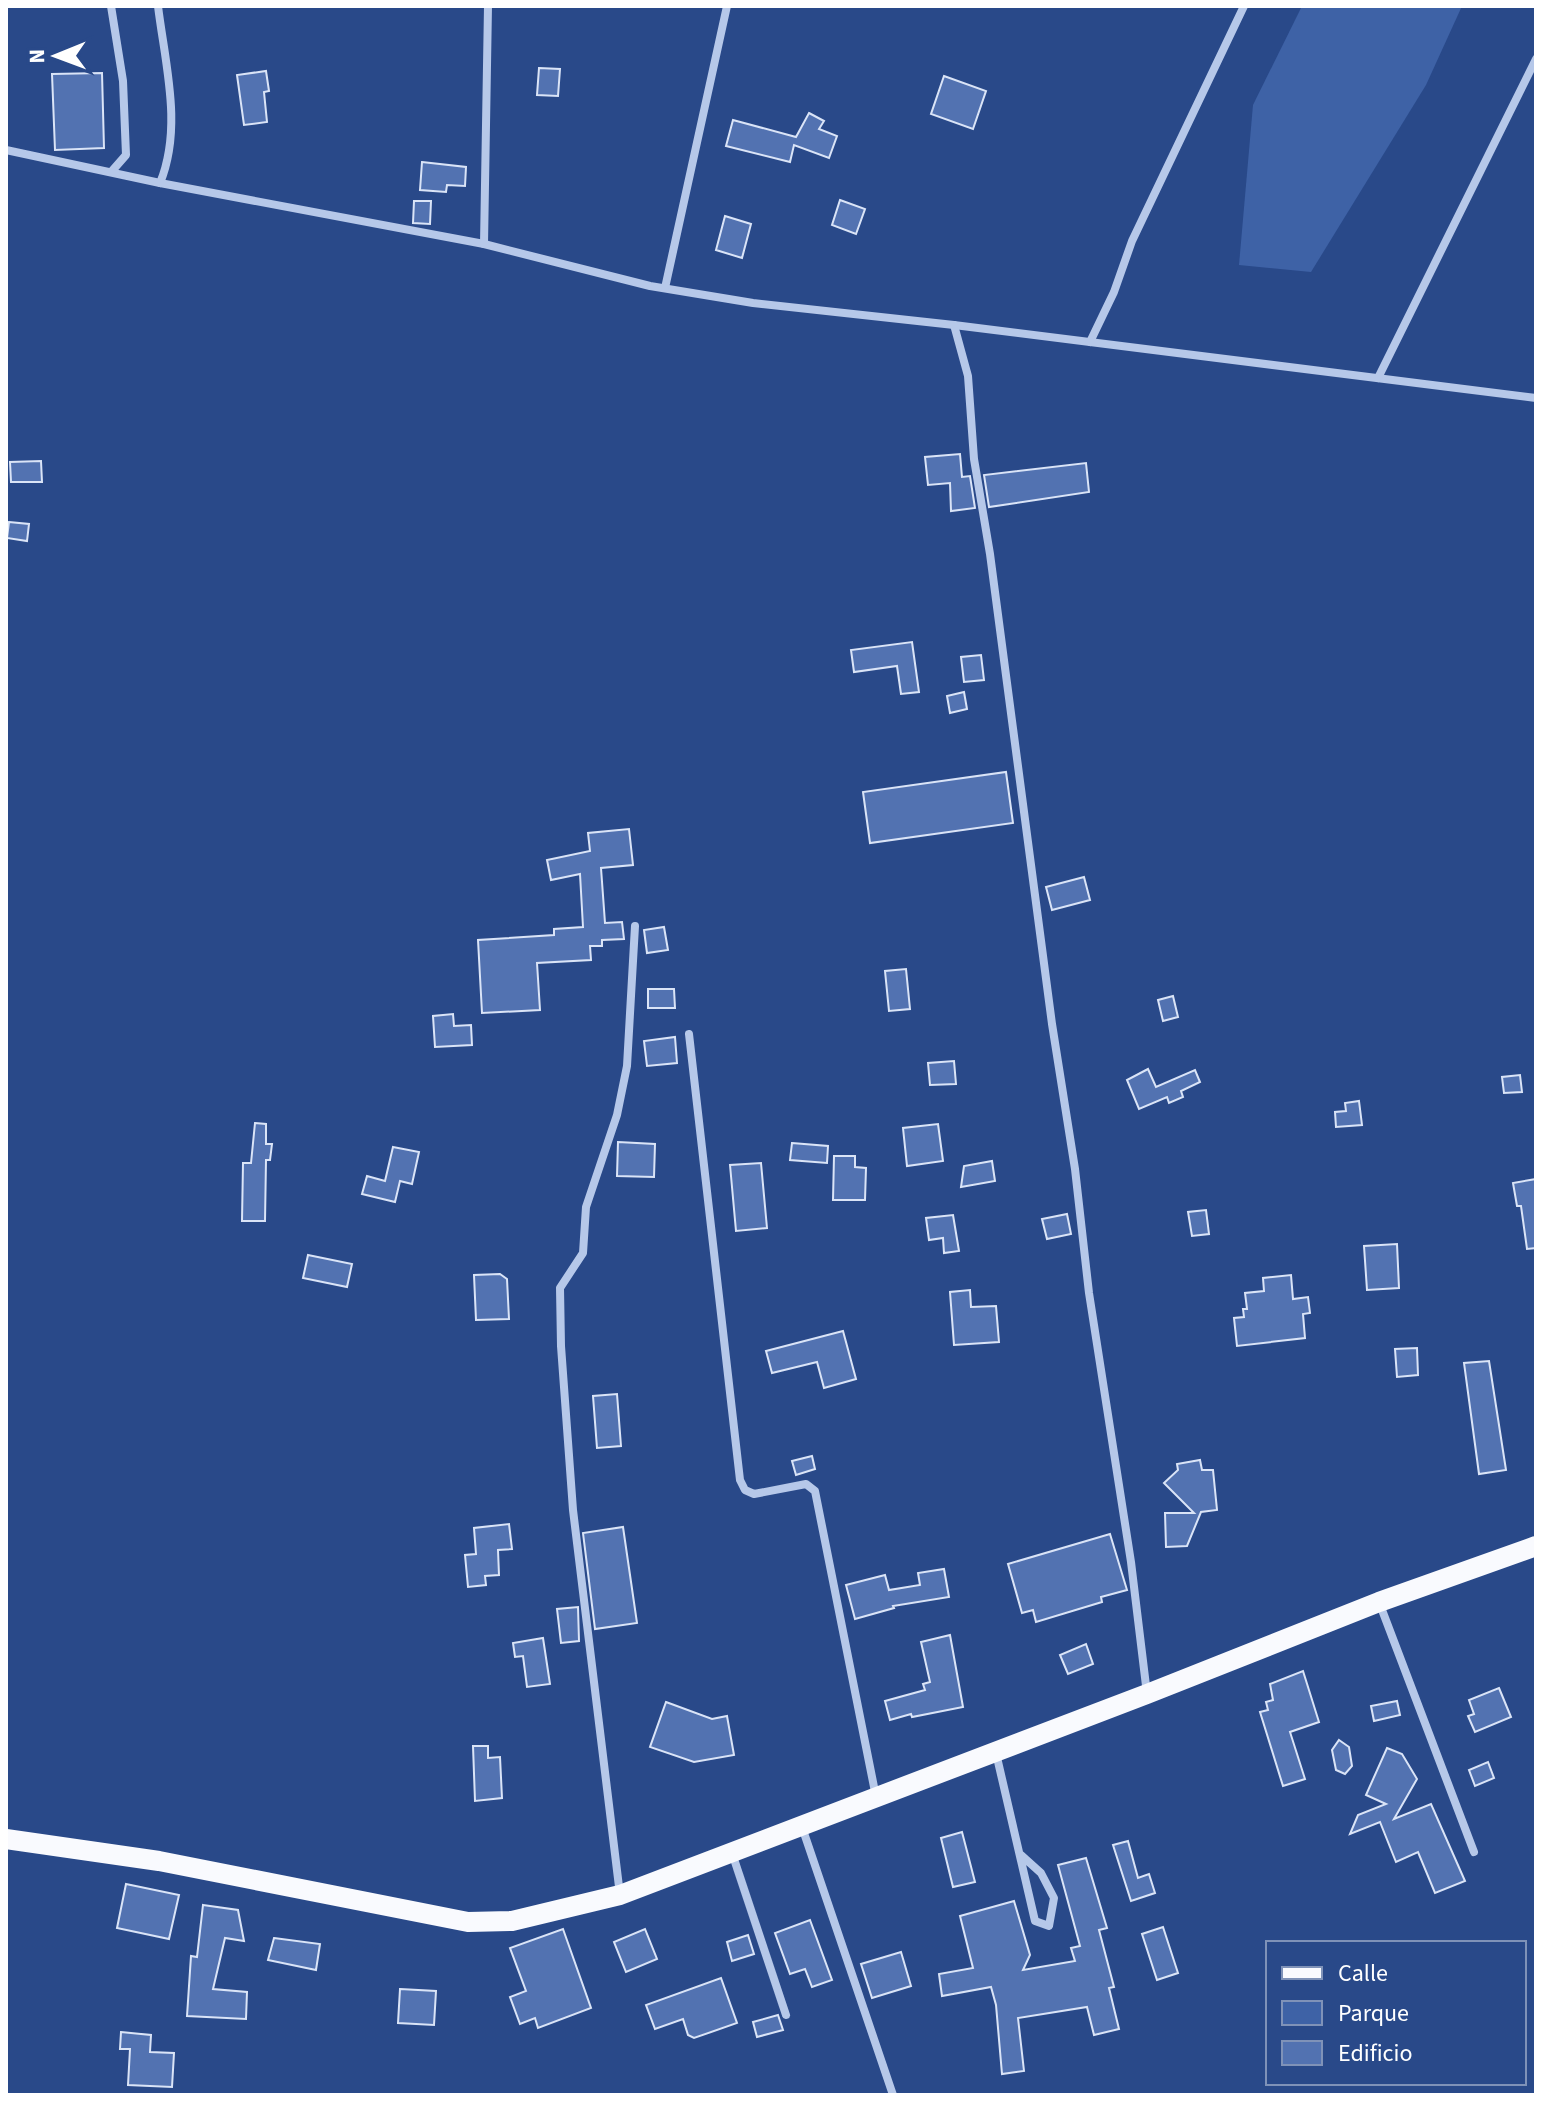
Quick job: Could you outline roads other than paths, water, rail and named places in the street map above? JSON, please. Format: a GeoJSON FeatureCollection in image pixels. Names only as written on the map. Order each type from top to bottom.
{"type":"FeatureCollection","features":[{"type":"Feature","properties":{"kind":"main road"},"geometry":{"type":"LineString","coordinates":[[6,1839],[159,1861],[468,1922],[512,1921],[620,1895],[1379,1602],[1535,1550]]}},
{"type":"Feature","properties":{"kind":"street"},"geometry":{"type":"LineString","coordinates":[[111,6],[123,81],[126,155],[112,171]]}},
{"type":"Feature","properties":{"kind":"street"},"geometry":{"type":"LineString","coordinates":[[158,6],[172,111],[167,165],[160,183]]}},
{"type":"Feature","properties":{"kind":"street"},"geometry":{"type":"LineString","coordinates":[[484,244],[488,6]]}},
{"type":"Feature","properties":{"kind":"street"},"geometry":{"type":"LineString","coordinates":[[665,288],[727,6]]}},
{"type":"Feature","properties":{"kind":"street"},"geometry":{"type":"LineString","coordinates":[[1090,342],[1114,292],[1132,241],[1244,6]]}},
{"type":"Feature","properties":{"kind":"street"},"geometry":{"type":"LineString","coordinates":[[1378,378],[1536,59]]}},
{"type":"Feature","properties":{"kind":"street"},"geometry":{"type":"LineString","coordinates":[[6,150],[160,183],[484,244],[665,288],[753,303],[1536,398]]}},
{"type":"Feature","properties":{"kind":"street"},"geometry":{"type":"LineString","coordinates":[[954,325],[968,376],[974,459],[990,554],[1052,1024],[1075,1169],[1089,1293],[1131,1562],[1147,1694]]}},
{"type":"Feature","properties":{"kind":"street"},"geometry":{"type":"LineString","coordinates":[[620,1895],[573,1510],[560,1288],[583,1253],[586,1207],[617,1115],[627,1066],[635,926]]}},
{"type":"Feature","properties":{"kind":"street"},"geometry":{"type":"LineString","coordinates":[[689,1034],[740,1480],[745,1490],[754,1494],[806,1484],[815,1491],[876,1798]]}},
{"type":"Feature","properties":{"kind":"street"},"geometry":{"type":"LineString","coordinates":[[1379,1602],[1474,1852]]}},
{"type":"Feature","properties":{"kind":"street"},"geometry":{"type":"LineString","coordinates":[[995,1752],[1021,1855],[1027,1896],[1035,1921],[1049,1926],[1054,1898],[1041,1873],[1021,1855]]}},
{"type":"Feature","properties":{"kind":"street"},"geometry":{"type":"LineString","coordinates":[[802,1826],[893,2095]]}},
{"type":"Feature","properties":{"kind":"street"},"geometry":{"type":"LineString","coordinates":[[732,1853],[786,2015]]}}]}
